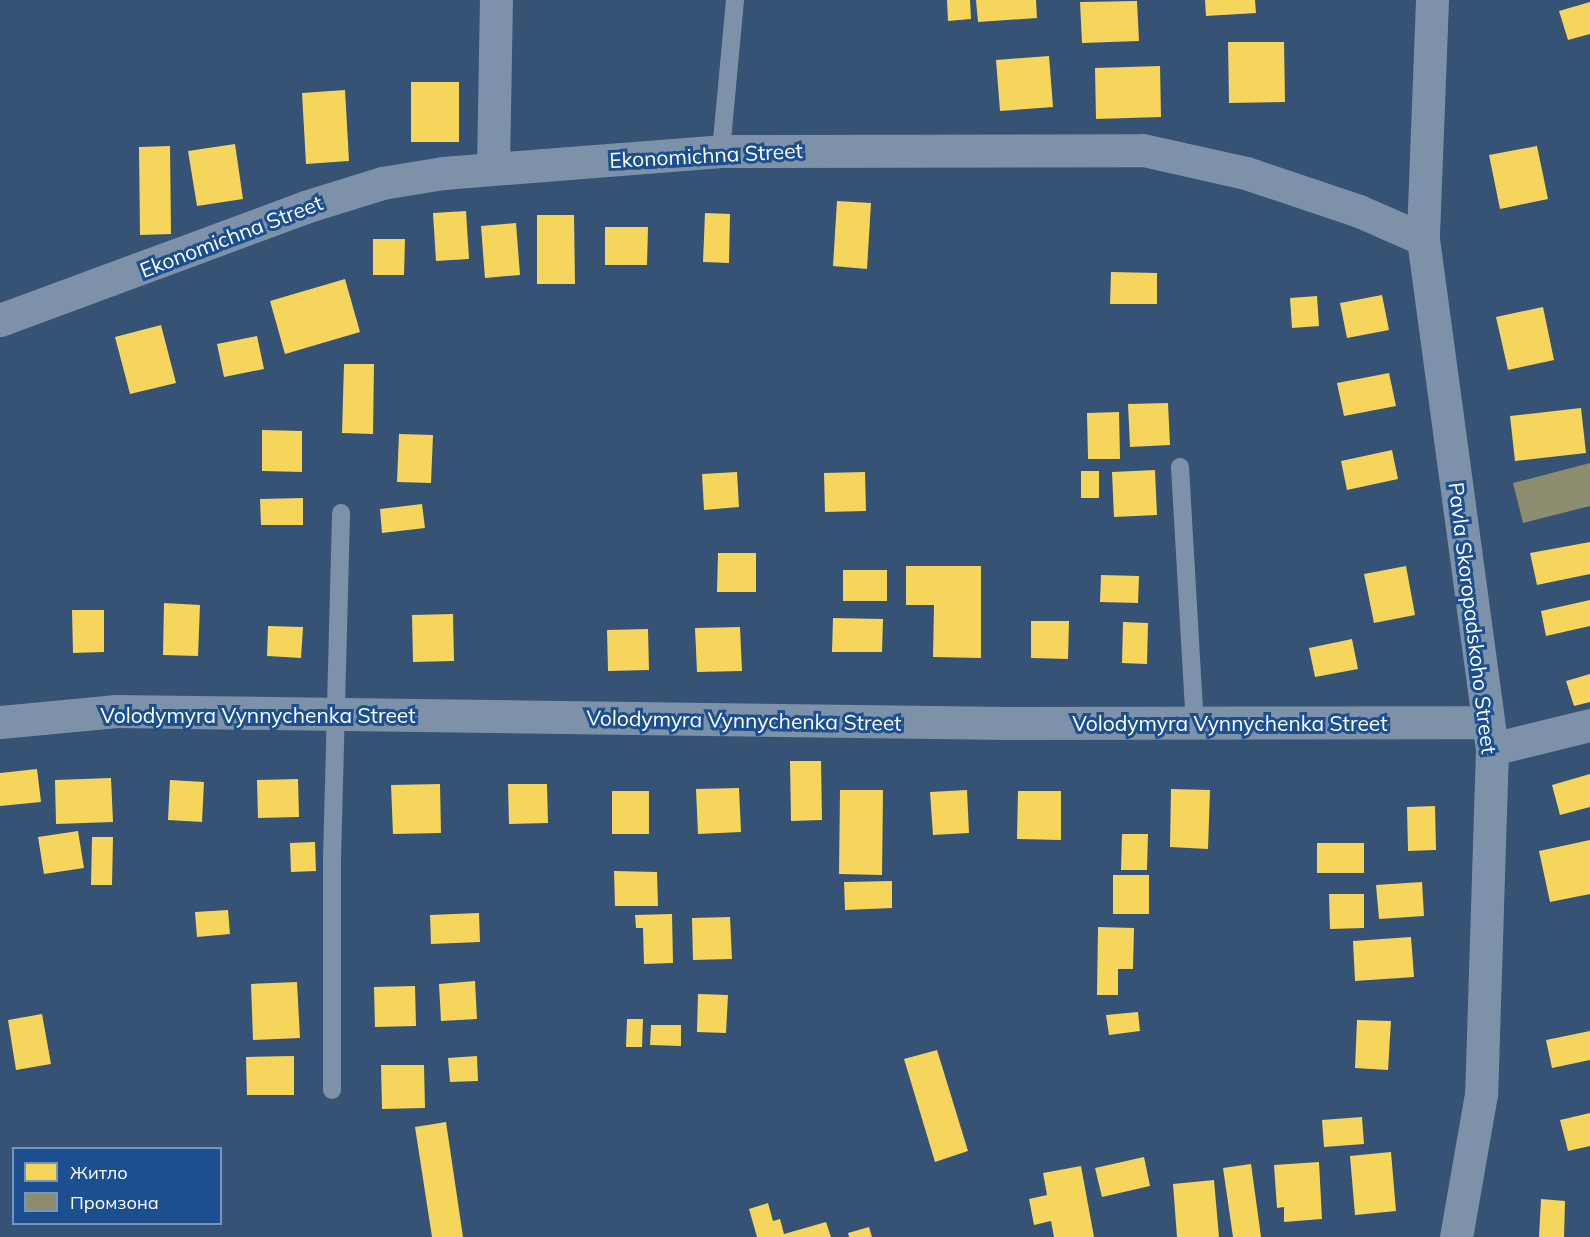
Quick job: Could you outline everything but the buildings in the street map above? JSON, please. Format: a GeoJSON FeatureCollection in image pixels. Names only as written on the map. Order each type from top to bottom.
{"type":"FeatureCollection","features":[{"type":"Feature","properties":{"kind":"street"},"geometry":{"type":"LineString","coordinates":[[493,169],[496,0]]}},
{"type":"Feature","properties":{"kind":"street","name":"Pavla Skoropadskoho Street"},"geometry":{"type":"LineString","coordinates":[[1432,0],[1423,239],[1490,736],[1481,1094],[1456,1237]]}},
{"type":"Feature","properties":{"kind":"street","name":"Ekonomichna Street"},"geometry":{"type":"LineString","coordinates":[[0,320],[354,190],[442,173],[721,151],[1143,150],[1246,173],[1359,211],[1423,239]]}},
{"type":"Feature","properties":{"kind":"street","name":"Volodymyra Vynnychenka Street"},"geometry":{"type":"LineString","coordinates":[[0,722],[116,711],[1195,725],[1490,736],[1590,725]]}},
{"type":"Feature","properties":{"kind":"lane"},"geometry":{"type":"LineString","coordinates":[[721,151],[735,0]]}},
{"type":"Feature","properties":{"kind":"lane"},"geometry":{"type":"LineString","coordinates":[[1180,467],[1195,725]]}},
{"type":"Feature","properties":{"kind":"lane"},"geometry":{"type":"LineString","coordinates":[[332,1090],[335,715],[341,513]]}}]}
